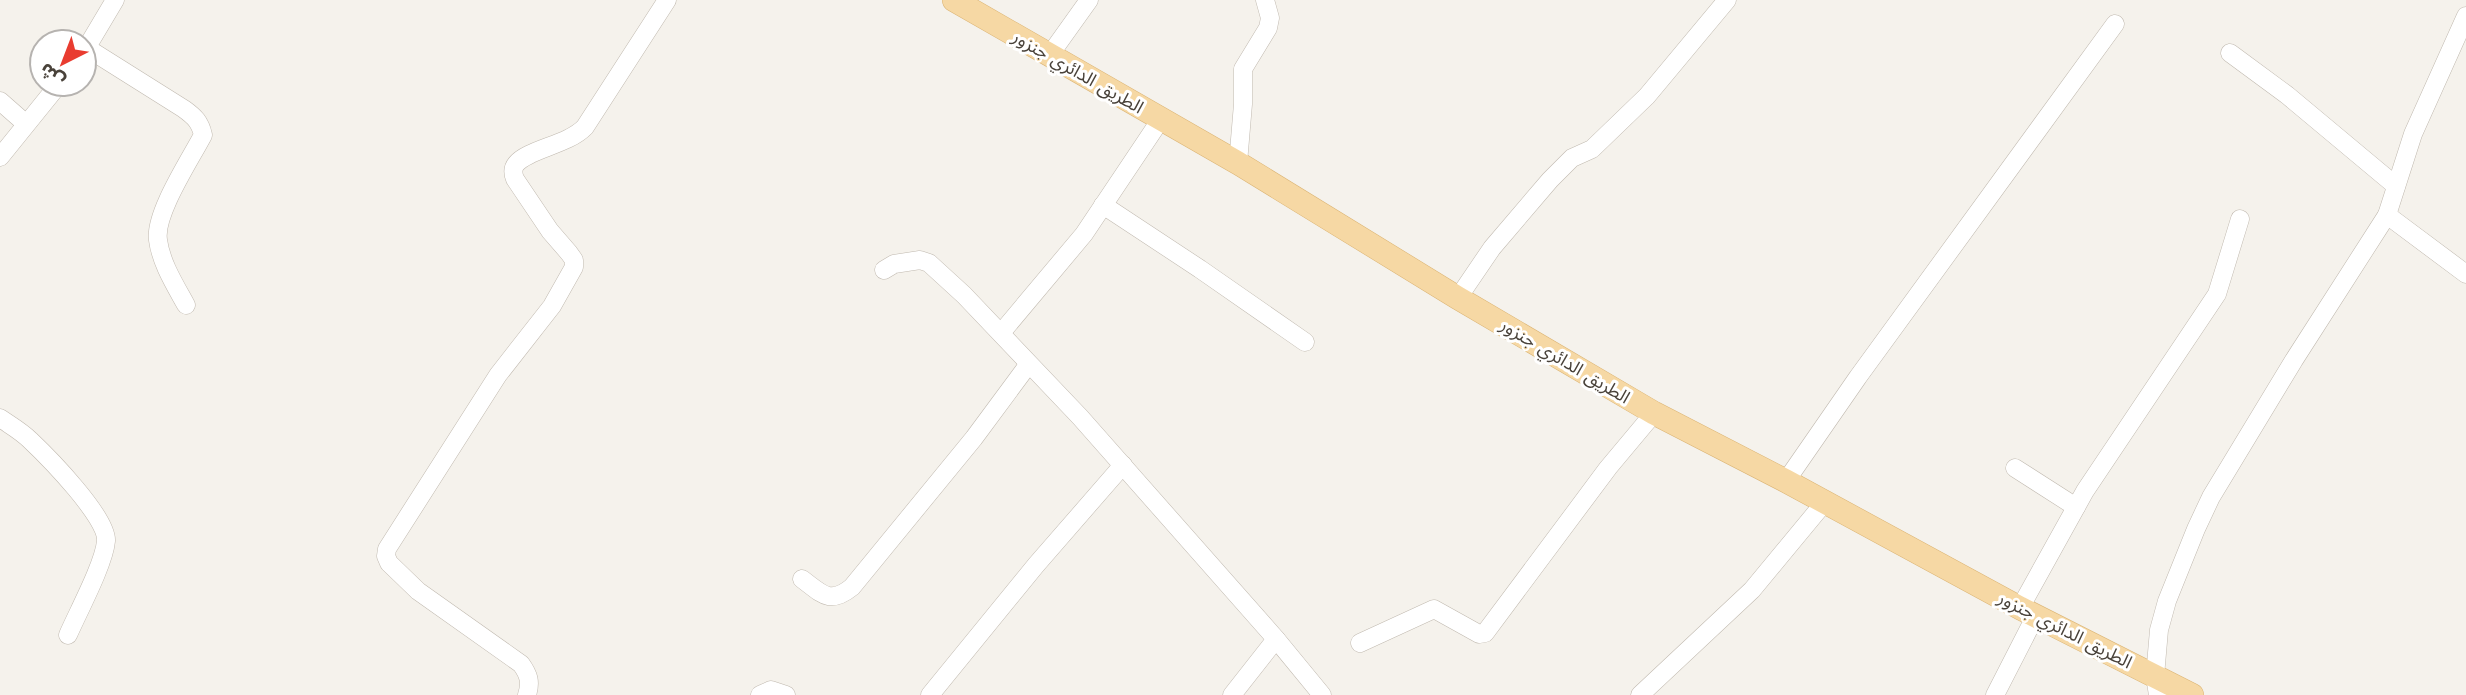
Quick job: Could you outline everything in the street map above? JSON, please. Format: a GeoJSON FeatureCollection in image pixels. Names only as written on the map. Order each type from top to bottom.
{"type":"FeatureCollection","features":[{"type":"Feature","properties":{"kind":"main road","name":"الطريق الدائري جنزور"},"geometry":{"type":"LineString","coordinates":[[954,0],[1238,163],[1458,298],[1654,413],[2028,611],[2157,686],[2192,695]]}},
{"type":"Feature","properties":{"kind":"street"},"geometry":{"type":"LineString","coordinates":[[98,28],[115,0]]}},
{"type":"Feature","properties":{"kind":"street"},"geometry":{"type":"LineString","coordinates":[[527,695],[530,682],[521,664],[418,591],[389,564],[387,549],[498,375],[552,306],[574,267],[574,260],[550,231],[515,179],[514,168],[522,159],[575,136],[585,127],[667,0]]}},
{"type":"Feature","properties":{"kind":"street"},"geometry":{"type":"LineString","coordinates":[[1049,56],[1088,0]]}},
{"type":"Feature","properties":{"kind":"street"},"geometry":{"type":"LineString","coordinates":[[1238,163],[1243,69],[1268,28],[1265,0]]}},
{"type":"Feature","properties":{"kind":"street"},"geometry":{"type":"LineString","coordinates":[[1458,298],[1492,248],[1550,180],[1572,158],[1592,149],[1647,96],[1727,0]]}},
{"type":"Feature","properties":{"kind":"street"},"geometry":{"type":"LineString","coordinates":[[2157,686],[2160,630],[2166,601],[2206,508],[2294,360],[2387,215],[2413,134],[2465,20]]}},
{"type":"Feature","properties":{"kind":"street"},"geometry":{"type":"LineString","coordinates":[[1786,481],[1858,377],[2115,24]]}},
{"type":"Feature","properties":{"kind":"street"},"geometry":{"type":"LineString","coordinates":[[2230,53],[2287,95],[2396,186]]}},
{"type":"Feature","properties":{"kind":"street"},"geometry":{"type":"LineString","coordinates":[[98,58],[184,108],[197,118],[201,127],[203,135],[159,219],[157,239],[166,269],[186,305]]}},
{"type":"Feature","properties":{"kind":"street"},"geometry":{"type":"LineString","coordinates":[[1,155],[47,98]]}},
{"type":"Feature","properties":{"kind":"street"},"geometry":{"type":"LineString","coordinates":[[0,101],[25,123]]}},
{"type":"Feature","properties":{"kind":"street"},"geometry":{"type":"LineString","coordinates":[[1001,333],[1084,234],[1161,119]]}},
{"type":"Feature","properties":{"kind":"street"},"geometry":{"type":"LineString","coordinates":[[1103,205],[1306,342]]}},
{"type":"Feature","properties":{"kind":"street"},"geometry":{"type":"LineString","coordinates":[[2387,215],[2466,274]]}},
{"type":"Feature","properties":{"kind":"street"},"geometry":{"type":"LineString","coordinates":[[1995,695],[2028,611],[2076,507],[2217,294],[2239,219]]}},
{"type":"Feature","properties":{"kind":"street"},"geometry":{"type":"LineString","coordinates":[[884,270],[894,264],[911,260],[929,263],[1001,333],[1028,365],[1080,417],[1322,695]]}},
{"type":"Feature","properties":{"kind":"street"},"geometry":{"type":"LineString","coordinates":[[802,579],[822,594],[833,597],[852,587],[935,486],[1028,365]]}},
{"type":"Feature","properties":{"kind":"street"},"geometry":{"type":"LineString","coordinates":[[1360,643],[1434,609],[1479,634],[1488,631],[1608,468],[1654,413]]}},
{"type":"Feature","properties":{"kind":"street"},"geometry":{"type":"LineString","coordinates":[[0,418],[29,439],[91,507],[107,539],[103,555],[68,635]]}},
{"type":"Feature","properties":{"kind":"street"},"geometry":{"type":"LineString","coordinates":[[930,695],[1036,565],[1123,465]]}},
{"type":"Feature","properties":{"kind":"street"},"geometry":{"type":"LineString","coordinates":[[2014,468],[2076,507]]}},
{"type":"Feature","properties":{"kind":"street"},"geometry":{"type":"LineString","coordinates":[[1640,695],[1752,590],[1824,503]]}},
{"type":"Feature","properties":{"kind":"street"},"geometry":{"type":"LineString","coordinates":[[1232,695],[1276,639]]}},
{"type":"Feature","properties":{"kind":"street"},"geometry":{"type":"LineString","coordinates":[[761,695],[771,690],[786,695]]}}]}
